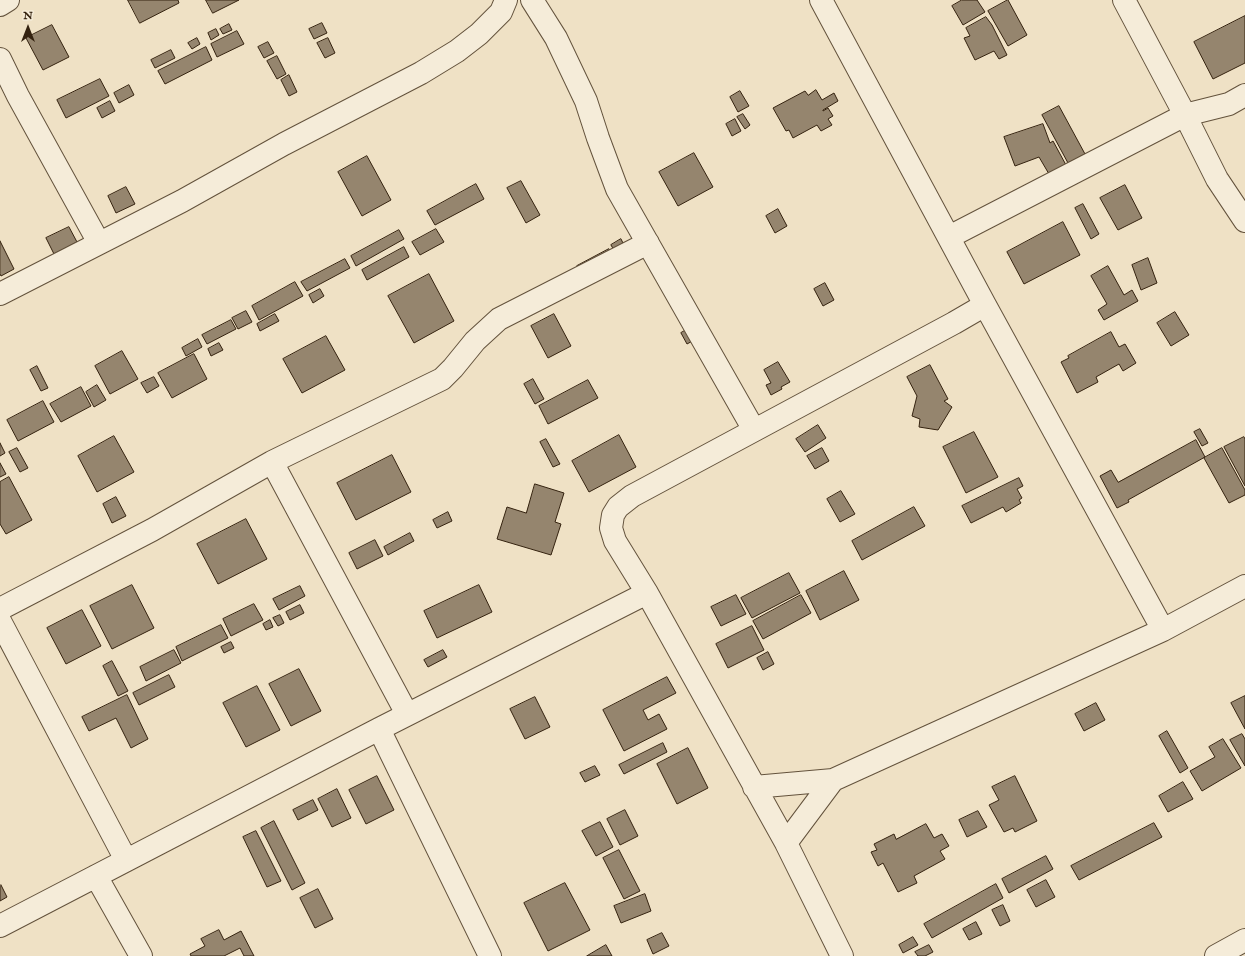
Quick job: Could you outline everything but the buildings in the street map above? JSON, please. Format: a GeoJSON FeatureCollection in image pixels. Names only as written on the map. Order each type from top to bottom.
{"type":"FeatureCollection","features":[{"type":"Feature","properties":{"kind":"street"},"geometry":{"type":"LineString","coordinates":[[0,5],[8,0]]}},
{"type":"Feature","properties":{"kind":"street"},"geometry":{"type":"LineString","coordinates":[[821,0],[948,237],[1163,630]]}},
{"type":"Feature","properties":{"kind":"street"},"geometry":{"type":"LineString","coordinates":[[1124,0],[1217,179],[1245,221]]}},
{"type":"Feature","properties":{"kind":"street"},"geometry":{"type":"LineString","coordinates":[[0,294],[182,201],[284,144],[421,73],[457,51],[479,34],[504,6],[533,2],[556,38],[586,101],[617,189],[754,430]]}},
{"type":"Feature","properties":{"kind":"street"},"geometry":{"type":"LineString","coordinates":[[0,59],[99,243]]}},
{"type":"Feature","properties":{"kind":"street"},"geometry":{"type":"LineString","coordinates":[[948,237],[1185,115],[1229,104],[1245,95]]}},
{"type":"Feature","properties":{"kind":"street"},"geometry":{"type":"LineString","coordinates":[[0,609],[152,530],[272,462],[442,379],[453,368],[474,341],[499,319],[648,243]]}},
{"type":"Feature","properties":{"kind":"street"},"geometry":{"type":"LineString","coordinates":[[842,956],[786,843],[647,593],[615,541],[611,528],[613,515],[618,507],[632,496],[985,305]]}},
{"type":"Feature","properties":{"kind":"street"},"geometry":{"type":"LineString","coordinates":[[272,462],[407,714]]}},
{"type":"Feature","properties":{"kind":"street"},"geometry":{"type":"LineString","coordinates":[[754,787],[833,780],[1163,630],[1245,586]]}},
{"type":"Feature","properties":{"kind":"street"},"geometry":{"type":"LineString","coordinates":[[0,926],[379,728],[647,593]]}},
{"type":"Feature","properties":{"kind":"street"},"geometry":{"type":"LineString","coordinates":[[0,621],[126,860]]}},
{"type":"Feature","properties":{"kind":"street"},"geometry":{"type":"LineString","coordinates":[[379,728],[490,956]]}},
{"type":"Feature","properties":{"kind":"street"},"geometry":{"type":"LineString","coordinates":[[786,843],[833,780]]}},
{"type":"Feature","properties":{"kind":"street"},"geometry":{"type":"LineString","coordinates":[[96,876],[141,956]]}},
{"type":"Feature","properties":{"kind":"street"},"geometry":{"type":"LineString","coordinates":[[1216,956],[1245,940]]}}]}
